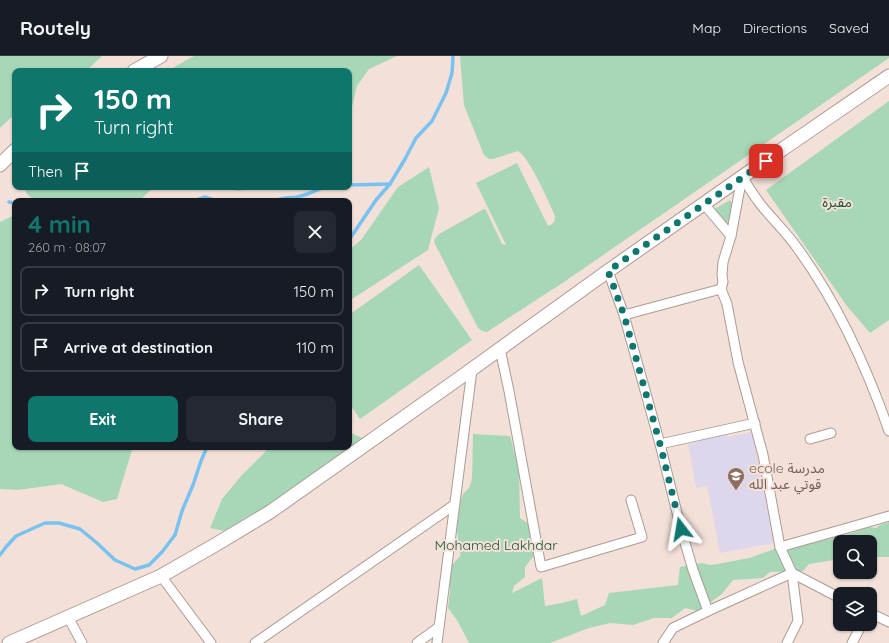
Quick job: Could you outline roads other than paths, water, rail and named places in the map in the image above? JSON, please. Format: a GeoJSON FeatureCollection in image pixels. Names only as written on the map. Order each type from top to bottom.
{"type":"FeatureCollection","features":[{"type":"Feature","properties":{"kind":"main road"},"geometry":{"type":"LineString","coordinates":[[139,68],[161,56]]}},
{"type":"Feature","properties":{"kind":"main road"},"geometry":{"type":"LineString","coordinates":[[9,643],[161,576],[270,512],[472,370],[608,271],[889,76]]}},
{"type":"Feature","properties":{"kind":"main road"},"geometry":{"type":"LineString","coordinates":[[0,165],[12,153]]}},
{"type":"Feature","properties":{"kind":"street"},"geometry":{"type":"LineString","coordinates":[[742,177],[731,236],[723,262],[723,282],[721,289],[727,304],[738,362],[763,454],[780,547],[792,573],[798,621],[787,643]]}},
{"type":"Feature","properties":{"kind":"street"},"geometry":{"type":"LineString","coordinates":[[742,177],[761,205],[798,249],[831,299],[876,395],[889,431]]}},
{"type":"Feature","properties":{"kind":"street"},"geometry":{"type":"LineString","coordinates":[[704,204],[731,236]]}},
{"type":"Feature","properties":{"kind":"street"},"geometry":{"type":"LineString","coordinates":[[608,271],[624,315],[660,444],[681,529],[693,570],[708,612]]}},
{"type":"Feature","properties":{"kind":"street"},"geometry":{"type":"LineString","coordinates":[[624,315],[721,289]]}},
{"type":"Feature","properties":{"kind":"street"},"geometry":{"type":"LineString","coordinates":[[500,349],[541,567],[642,537],[631,500]]}},
{"type":"Feature","properties":{"kind":"street"},"geometry":{"type":"LineString","coordinates":[[437,643],[472,370]]}},
{"type":"Feature","properties":{"kind":"street"},"geometry":{"type":"LineString","coordinates":[[660,444],[755,422]]}},
{"type":"Feature","properties":{"kind":"street"},"geometry":{"type":"LineString","coordinates":[[810,439],[831,433]]}},
{"type":"Feature","properties":{"kind":"street"},"geometry":{"type":"LineString","coordinates":[[255,643],[454,505]]}},
{"type":"Feature","properties":{"kind":"street"},"geometry":{"type":"LineString","coordinates":[[780,547],[889,516]]}},
{"type":"Feature","properties":{"kind":"street"},"geometry":{"type":"LineString","coordinates":[[663,643],[673,628],[792,573]]}},
{"type":"Feature","properties":{"kind":"street"},"geometry":{"type":"LineString","coordinates":[[792,573],[833,594]]}},
{"type":"Feature","properties":{"kind":"street"},"geometry":{"type":"LineString","coordinates":[[161,576],[211,643]]}},
{"type":"Feature","properties":{"kind":"street"},"geometry":{"type":"LineString","coordinates":[[877,616],[889,622]]}},
{"type":"Feature","properties":{"kind":"street"},"geometry":{"type":"LineString","coordinates":[[68,617],[82,643]]}},
{"type":"Feature","properties":{"kind":"street"},"geometry":{"type":"LineString","coordinates":[[417,643],[439,627]]}},
{"type":"Feature","properties":{"kind":"street"},"geometry":{"type":"LineString","coordinates":[[852,643],[858,631]]}},
{"type":"Feature","properties":{"kind":"waterway"},"geometry":{"type":"LineString","coordinates":[[352,236],[376,200],[390,184],[416,138],[432,121],[446,93],[452,73],[453,56]]}},
{"type":"Feature","properties":{"kind":"waterway"},"geometry":{"type":"LineString","coordinates":[[352,185],[390,184]]}},
{"type":"Feature","properties":{"kind":"waterway"},"geometry":{"type":"LineString","coordinates":[[283,198],[297,197],[318,190]]}},
{"type":"Feature","properties":{"kind":"waterway"},"geometry":{"type":"LineString","coordinates":[[202,198],[208,198]]}},
{"type":"Feature","properties":{"kind":"waterway"},"geometry":{"type":"LineString","coordinates":[[0,555],[16,536],[45,523],[59,523],[80,529],[115,560],[135,569],[149,565],[162,552],[175,535],[182,511],[206,450]]}},
{"type":"Feature","properties":{"kind":"place","name":"ecole مدرسة قوتي عبد الله"},"geometry":{"type":"Point","coordinates":[736,491]}},
{"type":"Feature","properties":{"kind":"park label","name":"مقبرة"},"geometry":{"type":"Point","coordinates":[837,202]}},
{"type":"Feature","properties":{"kind":"park label","name":"Mohamed Lakhdar"},"geometry":{"type":"Point","coordinates":[496,545]}}]}
